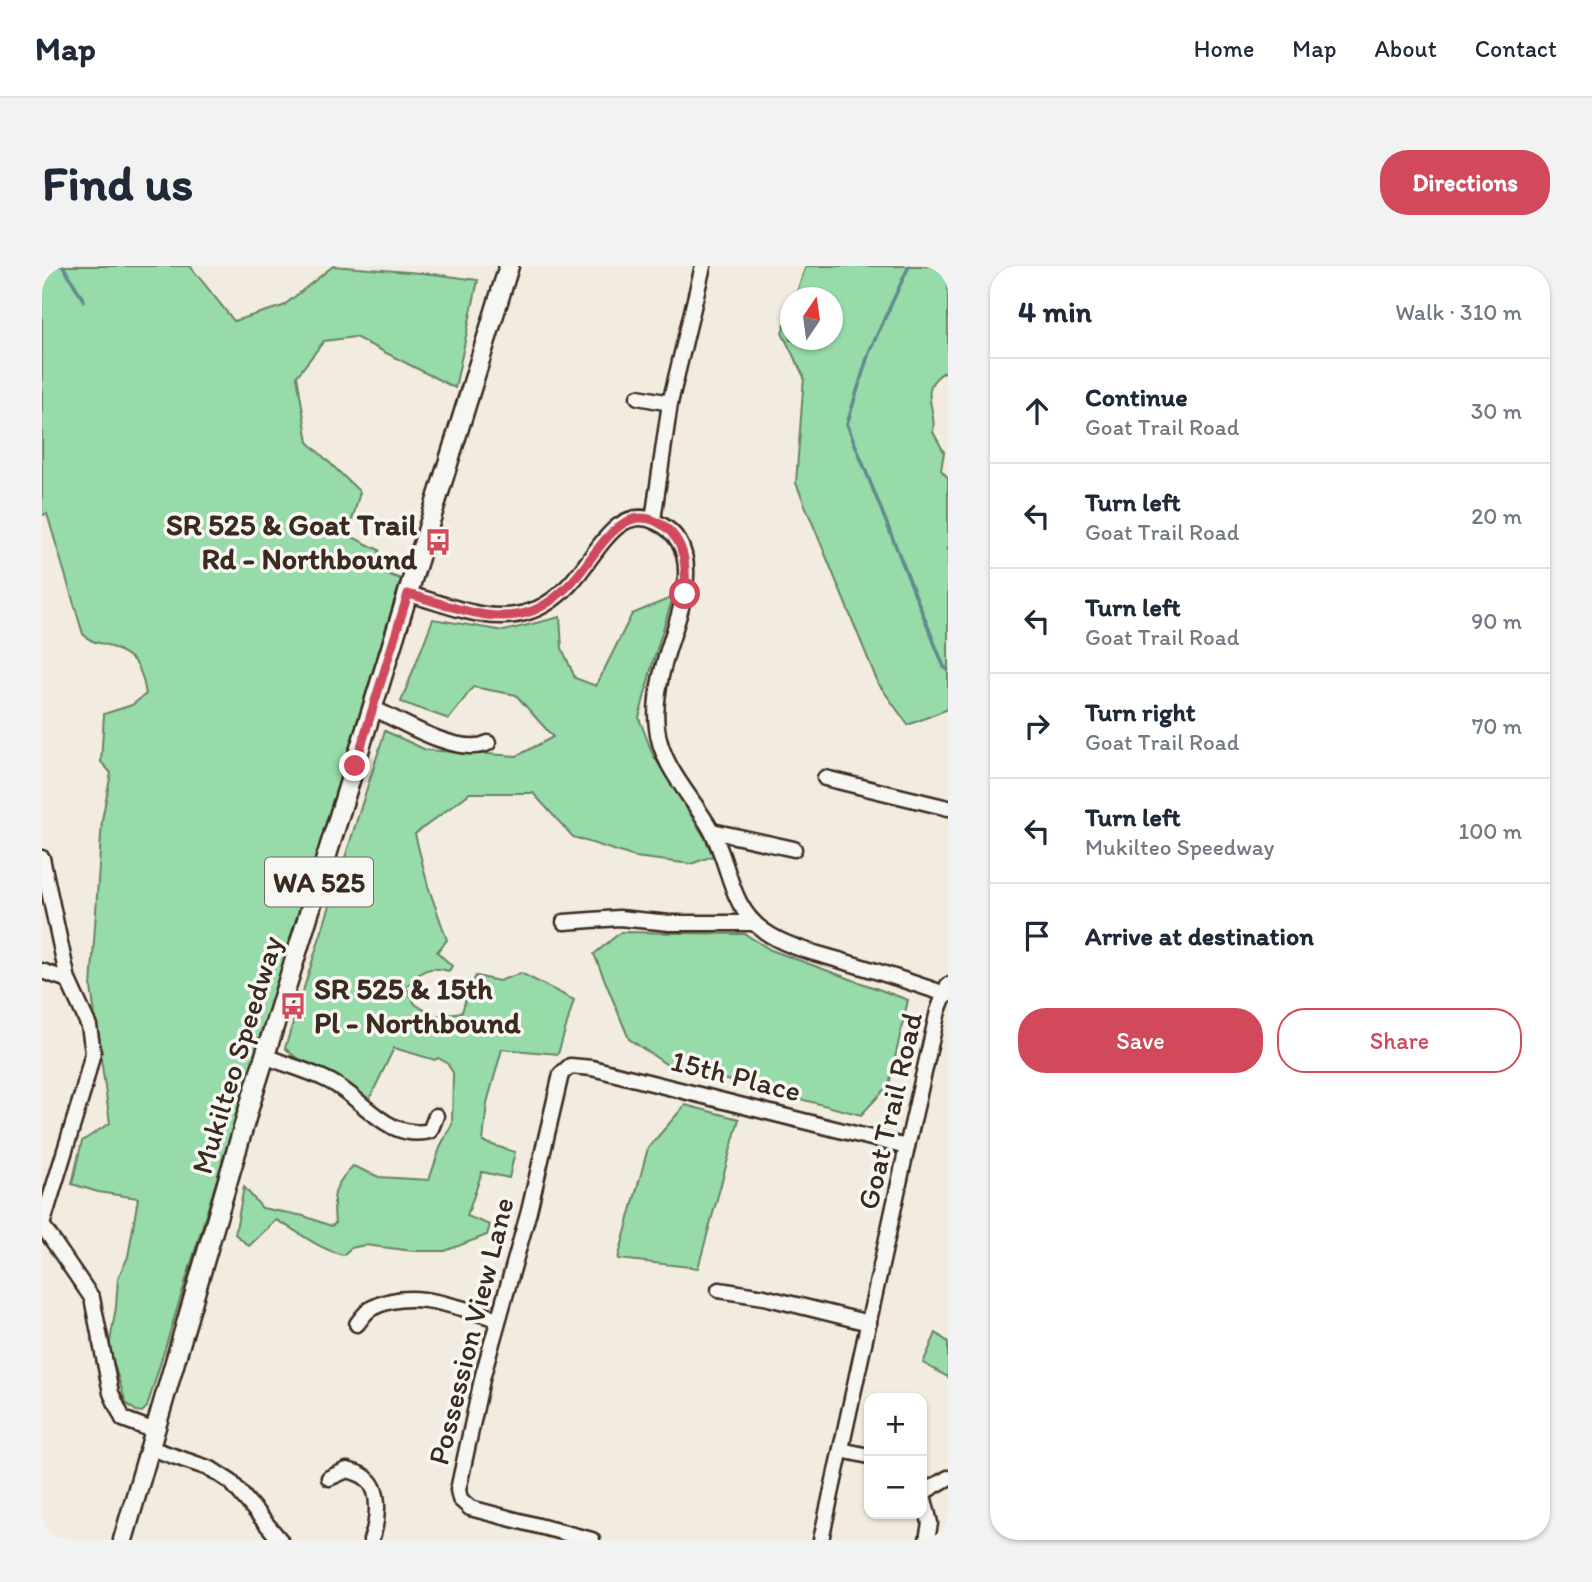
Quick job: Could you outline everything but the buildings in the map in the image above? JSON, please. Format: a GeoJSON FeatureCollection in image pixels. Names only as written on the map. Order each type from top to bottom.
{"type":"FeatureCollection","features":[{"type":"Feature","properties":{"kind":"main road","name":"Mukilteo Speedway"},"geometry":{"type":"LineString","coordinates":[[123,1540],[265,1056],[509,266]]}},
{"type":"Feature","properties":{"kind":"street"},"geometry":{"type":"LineString","coordinates":[[408,594],[502,618],[530,612],[549,601],[570,583],[608,533],[633,520],[653,520],[670,403],[703,266]]}},
{"type":"Feature","properties":{"kind":"street"},"geometry":{"type":"LineString","coordinates":[[638,397],[670,403]]}},
{"type":"Feature","properties":{"kind":"street","name":"Goat Trail Road"},"geometry":{"type":"LineString","coordinates":[[653,520],[677,538],[685,557],[686,570],[680,618],[659,685],[657,730],[670,767],[712,831],[743,910],[763,931],[789,944],[947,991],[939,1011],[907,1147],[821,1540]]}},
{"type":"Feature","properties":{"kind":"street"},"geometry":{"type":"LineString","coordinates":[[373,708],[441,740],[468,746],[488,743]]}},
{"type":"Feature","properties":{"kind":"street"},"geometry":{"type":"LineString","coordinates":[[825,778],[948,808]]}},
{"type":"Feature","properties":{"kind":"street"},"geometry":{"type":"LineString","coordinates":[[712,831],[794,849]]}},
{"type":"Feature","properties":{"kind":"street"},"geometry":{"type":"LineString","coordinates":[[42,858],[68,981],[89,1026],[93,1052],[42,1225],[92,1298],[111,1393],[123,1419],[152,1439],[232,1482],[280,1540]]}},
{"type":"Feature","properties":{"kind":"street"},"geometry":{"type":"LineString","coordinates":[[564,922],[619,918],[670,923],[754,923]]}},
{"type":"Feature","properties":{"kind":"street"},"geometry":{"type":"LineString","coordinates":[[42,971],[68,981]]}},
{"type":"Feature","properties":{"kind":"street"},"geometry":{"type":"LineString","coordinates":[[265,1056],[330,1081],[380,1119],[400,1130],[430,1131],[436,1116]]}},
{"type":"Feature","properties":{"kind":"street","name":"15th Place"},"geometry":{"type":"LineString","coordinates":[[558,1080],[570,1066],[592,1068],[907,1147]]}},
{"type":"Feature","properties":{"kind":"street","name":"Possession View Lane"},"geometry":{"type":"LineString","coordinates":[[558,1080],[529,1211],[498,1319],[457,1490],[466,1506],[479,1511],[592,1540]]}},
{"type":"Feature","properties":{"kind":"street"},"geometry":{"type":"LineString","coordinates":[[719,1290],[764,1297],[869,1323]]}},
{"type":"Feature","properties":{"kind":"street"},"geometry":{"type":"LineString","coordinates":[[357,1324],[370,1309],[408,1298],[498,1319]]}},
{"type":"Feature","properties":{"kind":"street"},"geometry":{"type":"LineString","coordinates":[[841,1450],[864,1455]]}},
{"type":"Feature","properties":{"kind":"street"},"geometry":{"type":"LineString","coordinates":[[329,1478],[347,1470],[366,1477],[373,1486],[377,1509],[375,1531],[371,1540]]}},
{"type":"Feature","properties":{"kind":"street"},"geometry":{"type":"LineString","coordinates":[[927,1489],[948,1478]]}},
{"type":"Feature","properties":{"kind":"street"},"geometry":{"type":"LineString","coordinates":[[927,1511],[930,1523],[928,1540]]}},
{"type":"Feature","properties":{"kind":"green space"},"geometry":{"type":"Polygon","coordinates":[[[42,266],[190,266],[234,321],[283,306],[333,266],[478,280],[455,388],[355,337],[324,341],[297,376],[308,442],[360,492],[348,535],[379,550],[381,572],[401,579],[147,1407],[142,1412],[126,1403],[109,1348],[118,1278],[128,1257],[138,1198],[98,1192],[72,1184],[82,1141],[110,1123],[91,987],[102,820],[111,773],[101,762],[104,714],[132,705],[146,694],[142,675],[131,658],[107,645],[92,641],[83,634],[47,514],[42,515],[42,266]]]}},
{"type":"Feature","properties":{"kind":"green space"},"geometry":{"type":"Polygon","coordinates":[[[806,266],[948,266],[948,370],[932,383],[930,398],[933,432],[944,452],[941,470],[948,478],[948,709],[908,725],[878,683],[796,483],[804,377],[790,350],[843,350],[843,287],[799,287],[806,266]]]}},
{"type":"Feature","properties":{"kind":"green space"},"geometry":{"type":"Polygon","coordinates":[[[673,597],[639,718],[653,755],[705,838],[713,856],[691,864],[635,857],[573,837],[533,793],[470,793],[415,834],[428,886],[447,940],[437,952],[452,966],[449,971],[429,969],[411,981],[406,987],[415,1004],[434,1016],[462,1012],[476,976],[499,981],[521,973],[574,1000],[558,1054],[502,1049],[487,1103],[483,1142],[515,1152],[509,1178],[482,1172],[467,1216],[490,1225],[487,1235],[445,1251],[413,1251],[365,1245],[351,1248],[343,1255],[317,1244],[276,1220],[249,1246],[235,1234],[244,1187],[262,1208],[304,1216],[331,1226],[335,1224],[334,1199],[337,1187],[353,1166],[379,1177],[429,1180],[441,1145],[452,1124],[453,1073],[447,1063],[438,1058],[435,1060],[394,1048],[369,1100],[336,1075],[295,1057],[285,1048],[385,731],[426,750],[517,756],[553,737],[516,695],[473,687],[449,719],[401,702],[433,619],[504,631],[560,617],[562,648],[575,678],[596,686],[632,614],[673,597]]]}},
{"type":"Feature","properties":{"kind":"green space"},"geometry":{"type":"Polygon","coordinates":[[[621,932],[745,934],[771,950],[908,1000],[889,1085],[861,1115],[666,1064],[629,1039],[594,954],[621,932]]]}},
{"type":"Feature","properties":{"kind":"green space"},"geometry":{"type":"Polygon","coordinates":[[[685,1105],[739,1119],[698,1268],[618,1259],[648,1148],[685,1105]]]}},
{"type":"Feature","properties":{"kind":"green space"},"geometry":{"type":"Polygon","coordinates":[[[936,1333],[948,1342],[948,1377],[923,1363],[936,1333]]]}},
{"type":"Feature","properties":{"kind":"waterway"},"geometry":{"type":"LineString","coordinates":[[63,266],[84,301]]}},
{"type":"Feature","properties":{"kind":"waterway"},"geometry":{"type":"LineString","coordinates":[[909,266],[869,352],[847,424],[944,667],[948,670]]}},
{"type":"Feature","properties":{"kind":"place","name":"SR 525 & Goat Trail Rd - Northbound"},"geometry":{"type":"Point","coordinates":[438,542]}},
{"type":"Feature","properties":{"kind":"place","name":"SR 525 & 15th Pl - Northbound"},"geometry":{"type":"Point","coordinates":[293,1006]}},
{"type":"Feature","properties":{"kind":"route"},"geometry":{"type":"LineString","coordinates":[[355,766],[408,594],[502,618],[530,612],[562,591],[581,572],[608,533],[625,522],[643,519],[662,525],[677,538],[685,557],[685,594]]}}]}
